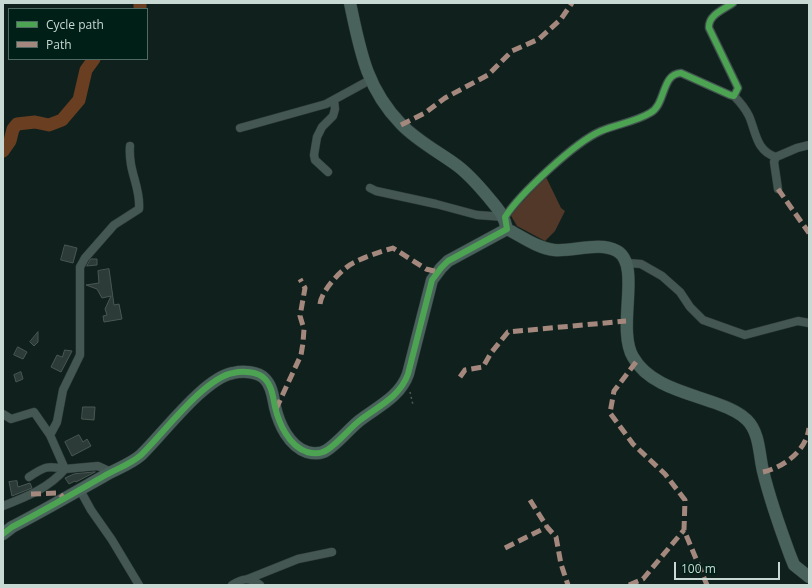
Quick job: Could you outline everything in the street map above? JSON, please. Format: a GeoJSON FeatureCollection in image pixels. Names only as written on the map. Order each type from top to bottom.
{"type":"FeatureCollection","features":[{"type":"Feature","properties":{"kind":"street"},"geometry":{"type":"LineString","coordinates":[[350,3],[359,47],[370,80],[380,98],[401,125],[457,165],[472,179],[506,223]]}},
{"type":"Feature","properties":{"kind":"street"},"geometry":{"type":"LineString","coordinates":[[733,3],[712,17],[709,23],[709,28],[738,88],[734,96]]}},
{"type":"Feature","properties":{"kind":"street"},"geometry":{"type":"LineString","coordinates":[[3,534],[140,456],[186,406],[213,383],[232,373],[248,372],[258,374],[265,379],[271,389],[276,409],[286,434],[294,445],[311,453],[320,453],[328,450],[359,421],[396,394],[405,382],[432,280],[441,268],[448,261],[506,223],[513,205],[582,142],[600,131],[651,113],[657,106],[668,80],[677,73],[681,73],[734,96],[749,117],[756,140],[766,152],[776,157]]}},
{"type":"Feature","properties":{"kind":"street"},"geometry":{"type":"LineString","coordinates":[[240,128],[317,107],[334,100],[370,80]]}},
{"type":"Feature","properties":{"kind":"street"},"geometry":{"type":"LineString","coordinates":[[328,172],[315,160],[314,155],[317,137],[322,127],[332,116],[335,109],[334,100]]}},
{"type":"Feature","properties":{"kind":"street"},"geometry":{"type":"LineString","coordinates":[[778,189],[774,162],[776,157],[797,148],[809,145]]}},
{"type":"Feature","properties":{"kind":"street"},"geometry":{"type":"LineString","coordinates":[[50,436],[56,422],[63,390],[80,355],[80,267],[84,258],[114,225],[139,209],[138,193],[129,160],[130,146]]}},
{"type":"Feature","properties":{"kind":"street"},"geometry":{"type":"LineString","coordinates":[[370,188],[376,191],[436,204],[506,223],[552,250],[600,247],[616,250],[624,256],[627,263],[629,278],[626,321],[627,344],[636,362],[645,373],[660,382],[732,410],[748,421],[755,433],[763,472],[790,555],[794,565],[809,577]]}},
{"type":"Feature","properties":{"kind":"street"},"geometry":{"type":"LineString","coordinates":[[627,263],[641,264],[662,276],[680,292],[690,307],[703,320],[745,335],[798,321],[809,323]]}},
{"type":"Feature","properties":{"kind":"street"},"geometry":{"type":"LineString","coordinates":[[3,414],[11,419],[34,412],[50,436],[65,468]]}},
{"type":"Feature","properties":{"kind":"street"},"geometry":{"type":"LineString","coordinates":[[29,477],[41,468],[48,466],[65,468],[98,466],[111,472]]}},
{"type":"Feature","properties":{"kind":"street"},"geometry":{"type":"LineString","coordinates":[[3,506],[32,494],[44,487],[58,478],[65,468]]}},
{"type":"Feature","properties":{"kind":"street"},"geometry":{"type":"LineString","coordinates":[[80,490],[91,510],[112,540],[139,585]]}},
{"type":"Feature","properties":{"kind":"street"},"geometry":{"type":"LineString","coordinates":[[232,585],[242,579],[248,579],[298,559],[332,552]]}},
{"type":"Feature","properties":{"kind":"street"},"geometry":{"type":"LineString","coordinates":[[248,579],[260,585]]}},
{"type":"Feature","properties":{"kind":"path"},"geometry":{"type":"LineString","coordinates":[[405,382],[410,392],[412,405]]}},
{"type":"Feature","properties":{"kind":"shaded area"},"geometry":{"type":"Polygon","coordinates":[[[546,177],[561,208],[565,211],[555,231],[545,241],[517,226],[510,214],[546,177]]]}},
{"type":"Feature","properties":{"kind":"building"},"geometry":{"type":"Polygon","coordinates":[[[65,245],[77,248],[73,263],[61,260],[65,245]]]}},
{"type":"Feature","properties":{"kind":"building"},"geometry":{"type":"Polygon","coordinates":[[[91,259],[97,259],[97,265],[87,266],[91,259]]]}},
{"type":"Feature","properties":{"kind":"building"},"geometry":{"type":"Polygon","coordinates":[[[109,269],[114,305],[119,304],[122,319],[104,322],[103,316],[107,315],[105,309],[111,296],[102,298],[97,289],[86,285],[99,283],[98,271],[109,269]]]}},
{"type":"Feature","properties":{"kind":"building"},"geometry":{"type":"Polygon","coordinates":[[[38,332],[38,342],[34,346],[30,342],[38,332]]]}},
{"type":"Feature","properties":{"kind":"building"},"geometry":{"type":"Polygon","coordinates":[[[18,347],[27,352],[23,359],[14,355],[18,347]]]}},
{"type":"Feature","properties":{"kind":"building"},"geometry":{"type":"Polygon","coordinates":[[[65,350],[72,351],[61,372],[51,367],[57,355],[62,357],[65,350]]]}},
{"type":"Feature","properties":{"kind":"building"},"geometry":{"type":"Polygon","coordinates":[[[21,372],[23,379],[16,382],[14,375],[21,372]]]}},
{"type":"Feature","properties":{"kind":"building"},"geometry":{"type":"Polygon","coordinates":[[[83,407],[95,407],[94,420],[82,419],[83,407]]]}},
{"type":"Feature","properties":{"kind":"building"},"geometry":{"type":"Polygon","coordinates":[[[79,435],[83,442],[87,439],[91,446],[72,456],[65,442],[79,435]]]}},
{"type":"Feature","properties":{"kind":"building"},"geometry":{"type":"Polygon","coordinates":[[[95,472],[69,484],[65,478],[74,474],[95,472]]]}},
{"type":"Feature","properties":{"kind":"building"},"geometry":{"type":"Polygon","coordinates":[[[17,481],[18,487],[30,483],[32,488],[12,496],[9,482],[17,481]]]}},
{"type":"Feature","properties":{"kind":"waterway"},"geometry":{"type":"LineString","coordinates":[[140,3],[140,8]]}},
{"type":"Feature","properties":{"kind":"waterway"},"geometry":{"type":"LineString","coordinates":[[3,151],[10,141],[13,129],[17,124],[35,122],[49,125],[62,120],[79,100],[86,70],[93,60]]}},
{"type":"Feature","properties":{"kind":"marked path"},"geometry":{"type":"LineString","coordinates":[[401,125],[425,113],[445,98],[488,75],[512,51],[539,39],[561,19],[572,3]]}},
{"type":"Feature","properties":{"kind":"marked path"},"geometry":{"type":"LineString","coordinates":[[778,189],[809,233]]}},
{"type":"Feature","properties":{"kind":"marked path"},"geometry":{"type":"LineString","coordinates":[[320,304],[328,286],[350,265],[364,258],[393,248],[426,269],[438,272]]}},
{"type":"Feature","properties":{"kind":"marked path"},"geometry":{"type":"LineString","coordinates":[[276,409],[301,355],[304,329],[300,316],[305,288],[300,279]]}},
{"type":"Feature","properties":{"kind":"marked path"},"geometry":{"type":"LineString","coordinates":[[460,377],[465,370],[483,367],[491,353],[508,332],[626,321]]}},
{"type":"Feature","properties":{"kind":"marked path"},"geometry":{"type":"LineString","coordinates":[[636,362],[614,391],[610,413],[633,444],[665,474],[685,500],[684,530],[707,585]]}},
{"type":"Feature","properties":{"kind":"marked path"},"geometry":{"type":"LineString","coordinates":[[763,472],[771,470],[793,457],[804,444],[809,428]]}},
{"type":"Feature","properties":{"kind":"marked path"},"geometry":{"type":"LineString","coordinates":[[31,494],[59,493],[65,499]]}},
{"type":"Feature","properties":{"kind":"marked path"},"geometry":{"type":"LineString","coordinates":[[530,500],[547,527]]}},
{"type":"Feature","properties":{"kind":"marked path"},"geometry":{"type":"LineString","coordinates":[[505,548],[547,527],[556,537],[561,564],[568,585]]}},
{"type":"Feature","properties":{"kind":"marked path"},"geometry":{"type":"LineString","coordinates":[[629,585],[643,579],[684,530]]}},
{"type":"Feature","properties":{"kind":"cycle path"},"geometry":{"type":"LineString","coordinates":[[3,534],[12,527],[137,458],[150,446],[184,408],[209,385],[222,377],[233,373],[254,373],[265,379],[271,388],[275,407],[282,427],[295,445],[307,452],[320,453],[327,450],[359,421],[387,401],[400,389],[408,374],[432,280],[441,268],[448,261],[507,229],[505,217],[512,207],[563,157],[590,137],[601,131],[638,119],[650,113],[659,104],[667,84],[675,75],[681,73],[734,96],[738,88],[709,28],[709,23],[714,16],[733,3]]}}]}
